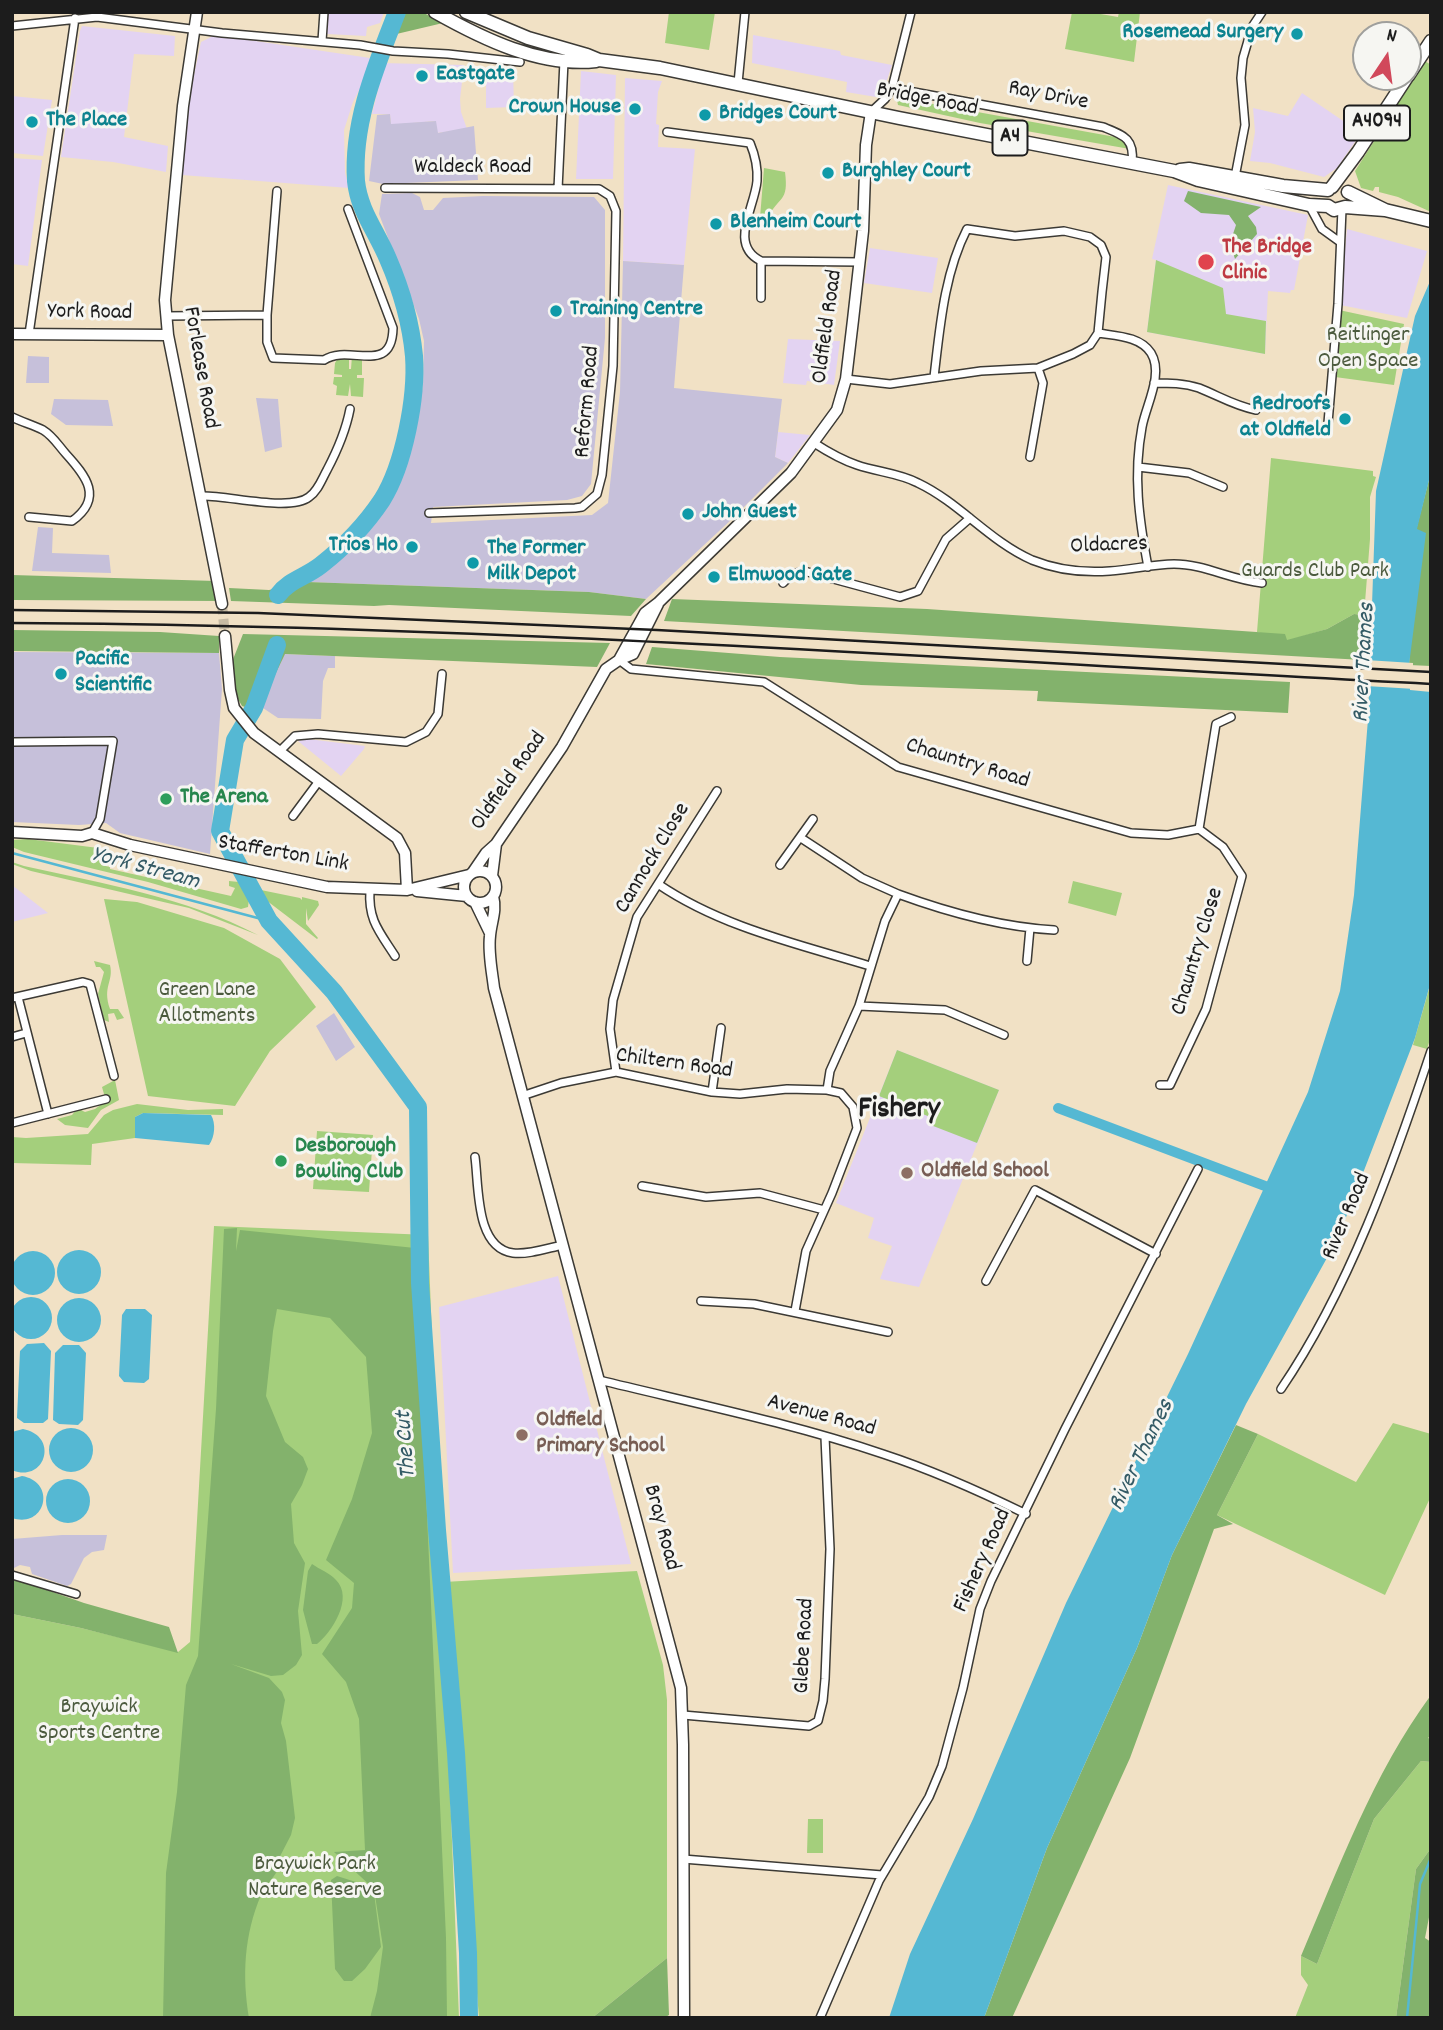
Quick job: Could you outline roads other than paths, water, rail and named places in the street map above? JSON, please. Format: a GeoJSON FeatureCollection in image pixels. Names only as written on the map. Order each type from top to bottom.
{"type":"FeatureCollection","features":[{"type":"Feature","properties":{"kind":"main road","name":"Forlease Road"},"geometry":{"type":"LineString","coordinates":[[197,12],[182,117],[165,300],[168,335],[222,604]]}},
{"type":"Feature","properties":{"kind":"main road","name":"Bridge Road"},"geometry":{"type":"LineString","coordinates":[[435,12],[467,30],[505,46],[564,61],[600,60],[660,68],[1174,171],[1198,180],[1309,205],[1328,206]]}},
{"type":"Feature","properties":{"kind":"main road","name":"Bridge Road"},"geometry":{"type":"LineString","coordinates":[[466,12],[505,30],[600,60]]}},
{"type":"Feature","properties":{"kind":"main road","name":"Bridge Road"},"geometry":{"type":"LineString","coordinates":[[505,30],[518,41],[561,53],[564,61]]}},
{"type":"Feature","properties":{"kind":"main road","name":"A4094"},"geometry":{"type":"LineString","coordinates":[[1330,188],[1347,169],[1398,91]]}},
{"type":"Feature","properties":{"kind":"main road","name":"Oldfield Road"},"geometry":{"type":"LineString","coordinates":[[471,873],[496,844],[510,819],[562,747],[606,669],[633,654],[659,603],[792,473],[837,410],[846,379],[860,262],[866,145],[871,112]]}},
{"type":"Feature","properties":{"kind":"main road","name":"A4"},"geometry":{"type":"LineString","coordinates":[[1174,171],[1189,169],[1304,189],[1340,186],[1385,210]]}},
{"type":"Feature","properties":{"kind":"main road","name":"A4094"},"geometry":{"type":"LineString","coordinates":[[1347,169],[1348,191]]}},
{"type":"Feature","properties":{"kind":"main road"},"geometry":{"type":"LineString","coordinates":[[1328,206],[1325,198],[1330,188]]}},
{"type":"Feature","properties":{"kind":"main road"},"geometry":{"type":"LineString","coordinates":[[1343,208],[1349,200],[1348,191]]}},
{"type":"Feature","properties":{"kind":"main road","name":"A4"},"geometry":{"type":"LineString","coordinates":[[1328,206],[1334,209],[1385,210],[1431,221]]}},
{"type":"Feature","properties":{"kind":"main road","name":"York Road"},"geometry":{"type":"LineString","coordinates":[[12,334],[168,335]]}},
{"type":"Feature","properties":{"kind":"main road"},"geometry":{"type":"LineString","coordinates":[[225,636],[234,708],[254,733],[397,838],[405,853],[407,890],[453,893],[484,903],[494,896],[496,886],[492,876],[496,844]]}},
{"type":"Feature","properties":{"kind":"main road"},"geometry":{"type":"LineString","coordinates":[[12,832],[82,836],[92,833]]}},
{"type":"Feature","properties":{"kind":"main road","name":"Stafferton Link"},"geometry":{"type":"LineString","coordinates":[[92,833],[130,845],[327,887],[407,890],[471,873]]}},
{"type":"Feature","properties":{"kind":"main road","name":"Oldfield Road"},"geometry":{"type":"LineString","coordinates":[[471,873],[484,871],[492,876]]}},
{"type":"Feature","properties":{"kind":"main road"},"geometry":{"type":"LineString","coordinates":[[471,873],[464,887],[490,933]]}},
{"type":"Feature","properties":{"kind":"main road","name":"Bray Road"},"geometry":{"type":"LineString","coordinates":[[494,896],[490,933],[494,988],[682,1698],[684,2018]]}},
{"type":"Feature","properties":{"kind":"street"},"geometry":{"type":"LineString","coordinates":[[322,41],[324,12]]}},
{"type":"Feature","properties":{"kind":"street"},"geometry":{"type":"LineString","coordinates":[[738,83],[745,12]]}},
{"type":"Feature","properties":{"kind":"street"},"geometry":{"type":"LineString","coordinates":[[871,112],[892,88],[911,12]]}},
{"type":"Feature","properties":{"kind":"street"},"geometry":{"type":"LineString","coordinates":[[1235,177],[1245,125],[1241,78],[1243,58],[1252,27],[1262,12]]}},
{"type":"Feature","properties":{"kind":"street"},"geometry":{"type":"LineString","coordinates":[[12,26],[97,17],[393,51],[448,50],[520,62]]}},
{"type":"Feature","properties":{"kind":"street"},"geometry":{"type":"LineString","coordinates":[[29,334],[75,19]]}},
{"type":"Feature","properties":{"kind":"street","name":"Waldeck Road"},"geometry":{"type":"LineString","coordinates":[[385,188],[558,189],[564,61]]}},
{"type":"Feature","properties":{"kind":"street","name":"Ray Drive"},"geometry":{"type":"LineString","coordinates":[[892,88],[1103,127],[1129,140],[1134,151],[1132,163]]}},
{"type":"Feature","properties":{"kind":"street"},"geometry":{"type":"LineString","coordinates":[[667,132],[750,143],[755,155],[757,178],[744,240],[751,256],[761,261],[860,262]]}},
{"type":"Feature","properties":{"kind":"street","name":"Reform Road"},"geometry":{"type":"LineString","coordinates":[[429,513],[582,507],[591,500],[601,485],[613,366],[616,211],[610,195],[603,191],[558,189]]}},
{"type":"Feature","properties":{"kind":"street"},"geometry":{"type":"LineString","coordinates":[[277,191],[267,314],[267,342],[273,358],[324,360],[330,355],[377,355],[393,343],[393,328],[348,209]]}},
{"type":"Feature","properties":{"kind":"street"},"geometry":{"type":"LineString","coordinates":[[1309,205],[1322,229],[1340,242]]}},
{"type":"Feature","properties":{"kind":"street"},"geometry":{"type":"LineString","coordinates":[[1328,423],[1343,208]]}},
{"type":"Feature","properties":{"kind":"street"},"geometry":{"type":"LineString","coordinates":[[846,379],[890,384],[981,371],[1038,368],[1090,345],[1098,333],[1106,257],[1101,244],[1090,237],[1064,231],[1015,236],[967,229],[956,250],[946,293],[934,377]]}},
{"type":"Feature","properties":{"kind":"street"},"geometry":{"type":"LineString","coordinates":[[761,261],[761,298]]}},
{"type":"Feature","properties":{"kind":"street"},"geometry":{"type":"LineString","coordinates":[[166,316],[267,314]]}},
{"type":"Feature","properties":{"kind":"street"},"geometry":{"type":"LineString","coordinates":[[1098,333],[1134,339],[1152,354],[1155,364],[1154,383],[1142,427],[1136,486],[1147,567]]}},
{"type":"Feature","properties":{"kind":"street"},"geometry":{"type":"LineString","coordinates":[[1030,457],[1043,383],[1038,368]]}},
{"type":"Feature","properties":{"kind":"street"},"geometry":{"type":"LineString","coordinates":[[1154,383],[1177,383],[1198,388],[1224,401],[1256,410]]}},
{"type":"Feature","properties":{"kind":"street"},"geometry":{"type":"LineString","coordinates":[[202,496],[280,503],[309,498],[331,462],[348,421],[350,409]]}},
{"type":"Feature","properties":{"kind":"street"},"geometry":{"type":"LineString","coordinates":[[12,417],[42,430],[53,438],[86,476],[90,491],[83,514],[72,521],[29,517]]}},
{"type":"Feature","properties":{"kind":"street"},"geometry":{"type":"LineString","coordinates":[[338,419],[348,421]]}},
{"type":"Feature","properties":{"kind":"street","name":"Oldacres"},"geometry":{"type":"LineString","coordinates":[[814,443],[858,466],[915,481],[944,496],[1016,552],[1056,568],[1081,572],[1186,565],[1262,583]]}},
{"type":"Feature","properties":{"kind":"street"},"geometry":{"type":"LineString","coordinates":[[1138,467],[1189,473],[1223,487]]}},
{"type":"Feature","properties":{"kind":"street"},"geometry":{"type":"LineString","coordinates":[[783,583],[792,573],[804,571],[900,597],[918,591],[946,539],[970,518]]}},
{"type":"Feature","properties":{"kind":"street","name":"Chauntry Road"},"geometry":{"type":"LineString","coordinates":[[619,660],[631,668],[764,682],[898,767],[1131,833],[1168,835],[1199,829]]}},
{"type":"Feature","properties":{"kind":"street"},"geometry":{"type":"LineString","coordinates":[[280,751],[295,736],[318,733],[406,742],[426,732],[438,714],[442,674]]}},
{"type":"Feature","properties":{"kind":"street"},"geometry":{"type":"LineString","coordinates":[[1199,829],[1216,724],[1231,718]]}},
{"type":"Feature","properties":{"kind":"street"},"geometry":{"type":"LineString","coordinates":[[12,742],[113,741],[100,819],[92,833]]}},
{"type":"Feature","properties":{"kind":"street"},"geometry":{"type":"LineString","coordinates":[[293,816],[319,780]]}},
{"type":"Feature","properties":{"kind":"street","name":"Cannock Close"},"geometry":{"type":"LineString","coordinates":[[616,1072],[610,1028],[612,1000],[637,917],[717,791]]}},
{"type":"Feature","properties":{"kind":"street"},"geometry":{"type":"LineString","coordinates":[[780,865],[802,838],[813,819]]}},
{"type":"Feature","properties":{"kind":"street","name":"Chauntry Close"},"geometry":{"type":"LineString","coordinates":[[1160,1085],[1170,1085],[1206,1009],[1242,876],[1223,847],[1199,829]]}},
{"type":"Feature","properties":{"kind":"street"},"geometry":{"type":"LineString","coordinates":[[802,838],[862,878],[898,894],[934,907],[1030,928],[1054,930]]}},
{"type":"Feature","properties":{"kind":"street"},"geometry":{"type":"LineString","coordinates":[[658,884],[672,894],[743,928],[870,966]]}},
{"type":"Feature","properties":{"kind":"street"},"geometry":{"type":"LineString","coordinates":[[370,890],[369,909],[373,922],[395,956]]}},
{"type":"Feature","properties":{"kind":"street"},"geometry":{"type":"LineString","coordinates":[[795,1311],[806,1251],[857,1128],[853,1107],[841,1093],[827,1090],[830,1071],[859,1006],[885,920],[898,894]]}},
{"type":"Feature","properties":{"kind":"street"},"geometry":{"type":"LineString","coordinates":[[1027,961],[1030,928]]}},
{"type":"Feature","properties":{"kind":"street"},"geometry":{"type":"LineString","coordinates":[[48,1114],[15,998],[83,982],[90,984],[114,1076]]}},
{"type":"Feature","properties":{"kind":"street"},"geometry":{"type":"LineString","coordinates":[[859,1006],[944,1010],[1004,1035]]}},
{"type":"Feature","properties":{"kind":"street"},"geometry":{"type":"LineString","coordinates":[[712,1091],[721,1028]]}},
{"type":"Feature","properties":{"kind":"street"},"geometry":{"type":"LineString","coordinates":[[12,1037],[26,1033]]}},
{"type":"Feature","properties":{"kind":"street","name":"River Road"},"geometry":{"type":"LineString","coordinates":[[1281,1389],[1348,1268],[1405,1126],[1431,1051]]}},
{"type":"Feature","properties":{"kind":"street","name":"Chiltern Road"},"geometry":{"type":"LineString","coordinates":[[522,1096],[561,1083],[616,1072],[740,1094],[787,1089],[827,1090]]}},
{"type":"Feature","properties":{"kind":"street"},"geometry":{"type":"LineString","coordinates":[[12,1123],[106,1099]]}},
{"type":"Feature","properties":{"kind":"street"},"geometry":{"type":"LineString","coordinates":[[475,1157],[483,1226],[493,1243],[515,1253],[563,1245]]}},
{"type":"Feature","properties":{"kind":"street","name":"Fishery Road"},"geometry":{"type":"LineString","coordinates":[[820,2018],[882,1875],[929,1797],[937,1777],[948,1748],[979,1609],[1065,1430],[1198,1169]]}},
{"type":"Feature","properties":{"kind":"street"},"geometry":{"type":"LineString","coordinates":[[642,1186],[705,1196],[760,1193],[824,1210]]}},
{"type":"Feature","properties":{"kind":"street"},"geometry":{"type":"LineString","coordinates":[[986,1280],[1035,1190],[1156,1254]]}},
{"type":"Feature","properties":{"kind":"street"},"geometry":{"type":"LineString","coordinates":[[701,1300],[754,1304],[795,1311],[888,1332]]}},
{"type":"Feature","properties":{"kind":"street","name":"Avenue Road"},"geometry":{"type":"LineString","coordinates":[[599,1380],[883,1454],[954,1481],[1026,1514]]}},
{"type":"Feature","properties":{"kind":"street","name":"Glebe Road"},"geometry":{"type":"LineString","coordinates":[[683,1715],[808,1726],[818,1720],[825,1679],[830,1549],[825,1437]]}},
{"type":"Feature","properties":{"kind":"street"},"geometry":{"type":"LineString","coordinates":[[12,1575],[76,1594]]}},
{"type":"Feature","properties":{"kind":"street"},"geometry":{"type":"LineString","coordinates":[[683,1859],[882,1875]]}},
{"type":"Feature","properties":{"kind":"water","name":"River Thames"},"geometry":{"type":"Polygon","coordinates":[[[1431,279],[1431,472],[1417,529],[1426,533],[1409,665],[1410,690],[1431,692],[1431,981],[1415,1038],[1338,1238],[1246,1404],[1172,1555],[1137,1648],[1047,1848],[984,2018],[889,2018],[910,1954],[973,1819],[1066,1603],[1188,1354],[1308,1092],[1340,991],[1354,895],[1368,719],[1376,491],[1415,316],[1431,279]]]}},
{"type":"Feature","properties":{"kind":"water"},"geometry":{"type":"Polygon","coordinates":[[[143,1113],[211,1115],[213,1138],[209,1145],[135,1138],[135,1117],[143,1113]]]}},
{"type":"Feature","properties":{"kind":"water"},"geometry":{"type":"Polygon","coordinates":[[[79,1250],[94,1257],[101,1272],[94,1287],[79,1294],[64,1287],[57,1272],[64,1257],[79,1250]]]}},
{"type":"Feature","properties":{"kind":"water"},"geometry":{"type":"Polygon","coordinates":[[[33,1251],[48,1258],[55,1273],[48,1288],[33,1295],[18,1288],[11,1273],[18,1258],[33,1251]]]}},
{"type":"Feature","properties":{"kind":"water"},"geometry":{"type":"Polygon","coordinates":[[[31,1297],[46,1303],[52,1318],[46,1333],[31,1339],[16,1333],[10,1318],[16,1303],[31,1297]]]}},
{"type":"Feature","properties":{"kind":"water"},"geometry":{"type":"Polygon","coordinates":[[[79,1298],[94,1305],[101,1320],[94,1335],[79,1342],[64,1335],[57,1320],[64,1305],[79,1298]]]}},
{"type":"Feature","properties":{"kind":"water"},"geometry":{"type":"Polygon","coordinates":[[[126,1309],[145,1309],[152,1315],[149,1379],[144,1383],[124,1382],[119,1376],[122,1315],[126,1309]]]}},
{"type":"Feature","properties":{"kind":"water"},"geometry":{"type":"Polygon","coordinates":[[[44,1343],[51,1351],[48,1419],[43,1423],[24,1423],[17,1418],[20,1351],[27,1344],[44,1343]]]}},
{"type":"Feature","properties":{"kind":"water"},"geometry":{"type":"Polygon","coordinates":[[[63,1345],[79,1345],[86,1353],[83,1420],[78,1425],[59,1424],[53,1420],[55,1353],[63,1345]]]}},
{"type":"Feature","properties":{"kind":"water"},"geometry":{"type":"Polygon","coordinates":[[[71,1428],[86,1435],[93,1450],[86,1465],[71,1472],[56,1465],[49,1450],[56,1435],[71,1428]]]}},
{"type":"Feature","properties":{"kind":"water"},"geometry":{"type":"Polygon","coordinates":[[[23,1429],[35,1433],[42,1440],[44,1457],[40,1465],[23,1473],[12,1470],[12,1432],[23,1429]]]}},
{"type":"Feature","properties":{"kind":"water"},"geometry":{"type":"Polygon","coordinates":[[[22,1476],[33,1480],[43,1495],[39,1511],[24,1520],[12,1518],[12,1479],[22,1476]]]}},
{"type":"Feature","properties":{"kind":"water"},"geometry":{"type":"Polygon","coordinates":[[[68,1479],[83,1486],[90,1501],[83,1516],[68,1523],[53,1516],[46,1501],[53,1486],[68,1479]]]}},
{"type":"Feature","properties":{"kind":"waterway"},"geometry":{"type":"LineString","coordinates":[[278,595],[287,586],[330,558],[369,518],[390,485],[403,450],[413,391],[414,356],[410,332],[397,282],[365,212],[356,181],[358,137],[367,95],[397,12]]}},
{"type":"Feature","properties":{"kind":"waterway","name":"The Cut"},"geometry":{"type":"LineString","coordinates":[[277,645],[254,708],[235,740],[220,831],[269,921],[334,992],[418,1107],[420,1283],[456,1753],[468,1953],[469,2018]]}},
{"type":"Feature","properties":{"kind":"waterway","name":"York Stream"},"geometry":{"type":"LineString","coordinates":[[12,853],[269,921]]}},
{"type":"Feature","properties":{"kind":"waterway"},"geometry":{"type":"LineString","coordinates":[[1058,1108],[1265,1186]]}},
{"type":"Feature","properties":{"kind":"waterway"},"geometry":{"type":"LineString","coordinates":[[1407,2018],[1420,1884],[1431,1858]]}},
{"type":"Feature","properties":{"kind":"tunnel"},"geometry":{"type":"LineString","coordinates":[[222,604],[225,636]]}},
{"type":"Feature","properties":{"kind":"railway"},"geometry":{"type":"LineString","coordinates":[[12,610],[258,613],[657,630],[1431,672]]}},
{"type":"Feature","properties":{"kind":"railway"},"geometry":{"type":"LineString","coordinates":[[12,623],[190,625],[545,637],[1431,684]]}},
{"type":"Feature","properties":{"kind":"place","name":"Rosemead Surgery"},"geometry":{"type":"Point","coordinates":[1297,34]}},
{"type":"Feature","properties":{"kind":"place","name":"Eastgate"},"geometry":{"type":"Point","coordinates":[422,76]}},
{"type":"Feature","properties":{"kind":"place","name":"Crown House"},"geometry":{"type":"Point","coordinates":[635,109]}},
{"type":"Feature","properties":{"kind":"place","name":"Bridges Court"},"geometry":{"type":"Point","coordinates":[705,115]}},
{"type":"Feature","properties":{"kind":"place","name":"The Place"},"geometry":{"type":"Point","coordinates":[32,122]}},
{"type":"Feature","properties":{"kind":"place","name":"Burghley Court"},"geometry":{"type":"Point","coordinates":[828,173]}},
{"type":"Feature","properties":{"kind":"place","name":"Blenheim Court"},"geometry":{"type":"Point","coordinates":[716,224]}},
{"type":"Feature","properties":{"kind":"place","name":"The Bridge Clinic"},"geometry":{"type":"Point","coordinates":[1206,262]}},
{"type":"Feature","properties":{"kind":"place","name":"Training Centre"},"geometry":{"type":"Point","coordinates":[556,311]}},
{"type":"Feature","properties":{"kind":"place","name":"Redroofs at Oldfield"},"geometry":{"type":"Point","coordinates":[1345,419]}},
{"type":"Feature","properties":{"kind":"place","name":"John Guest"},"geometry":{"type":"Point","coordinates":[688,514]}},
{"type":"Feature","properties":{"kind":"place","name":"Trios Ho"},"geometry":{"type":"Point","coordinates":[412,547]}},
{"type":"Feature","properties":{"kind":"place","name":"The Former Milk Depot"},"geometry":{"type":"Point","coordinates":[473,563]}},
{"type":"Feature","properties":{"kind":"place","name":"Elmwood Gate"},"geometry":{"type":"Point","coordinates":[714,577]}},
{"type":"Feature","properties":{"kind":"place","name":"Pacific Scientific"},"geometry":{"type":"Point","coordinates":[61,674]}},
{"type":"Feature","properties":{"kind":"place","name":"The Arena"},"geometry":{"type":"Point","coordinates":[166,799]}},
{"type":"Feature","properties":{"kind":"place","name":"Desborough Bowling Club"},"geometry":{"type":"Point","coordinates":[281,1161]}},
{"type":"Feature","properties":{"kind":"place","name":"Oldfield School"},"geometry":{"type":"Point","coordinates":[907,1173]}},
{"type":"Feature","properties":{"kind":"place","name":"Oldfield Primary School"},"geometry":{"type":"Point","coordinates":[522,1435]}},
{"type":"Feature","properties":{"kind":"district","name":"Fishery"},"geometry":{"type":"Point","coordinates":[899,1112]}},
{"type":"Feature","properties":{"kind":"park label","name":"Reitlinger Open Space"},"geometry":{"type":"Point","coordinates":[1368,350]}},
{"type":"Feature","properties":{"kind":"park label","name":"Guards Club Park"},"geometry":{"type":"Point","coordinates":[1315,573]}},
{"type":"Feature","properties":{"kind":"park label","name":"Green Lane Allotments"},"geometry":{"type":"Point","coordinates":[207,1005]}},
{"type":"Feature","properties":{"kind":"park label","name":"Braywick Sports Centre"},"geometry":{"type":"Point","coordinates":[99,1722]}},
{"type":"Feature","properties":{"kind":"park label","name":"Braywick Park Nature Reserve"},"geometry":{"type":"Point","coordinates":[315,1879]}}]}
